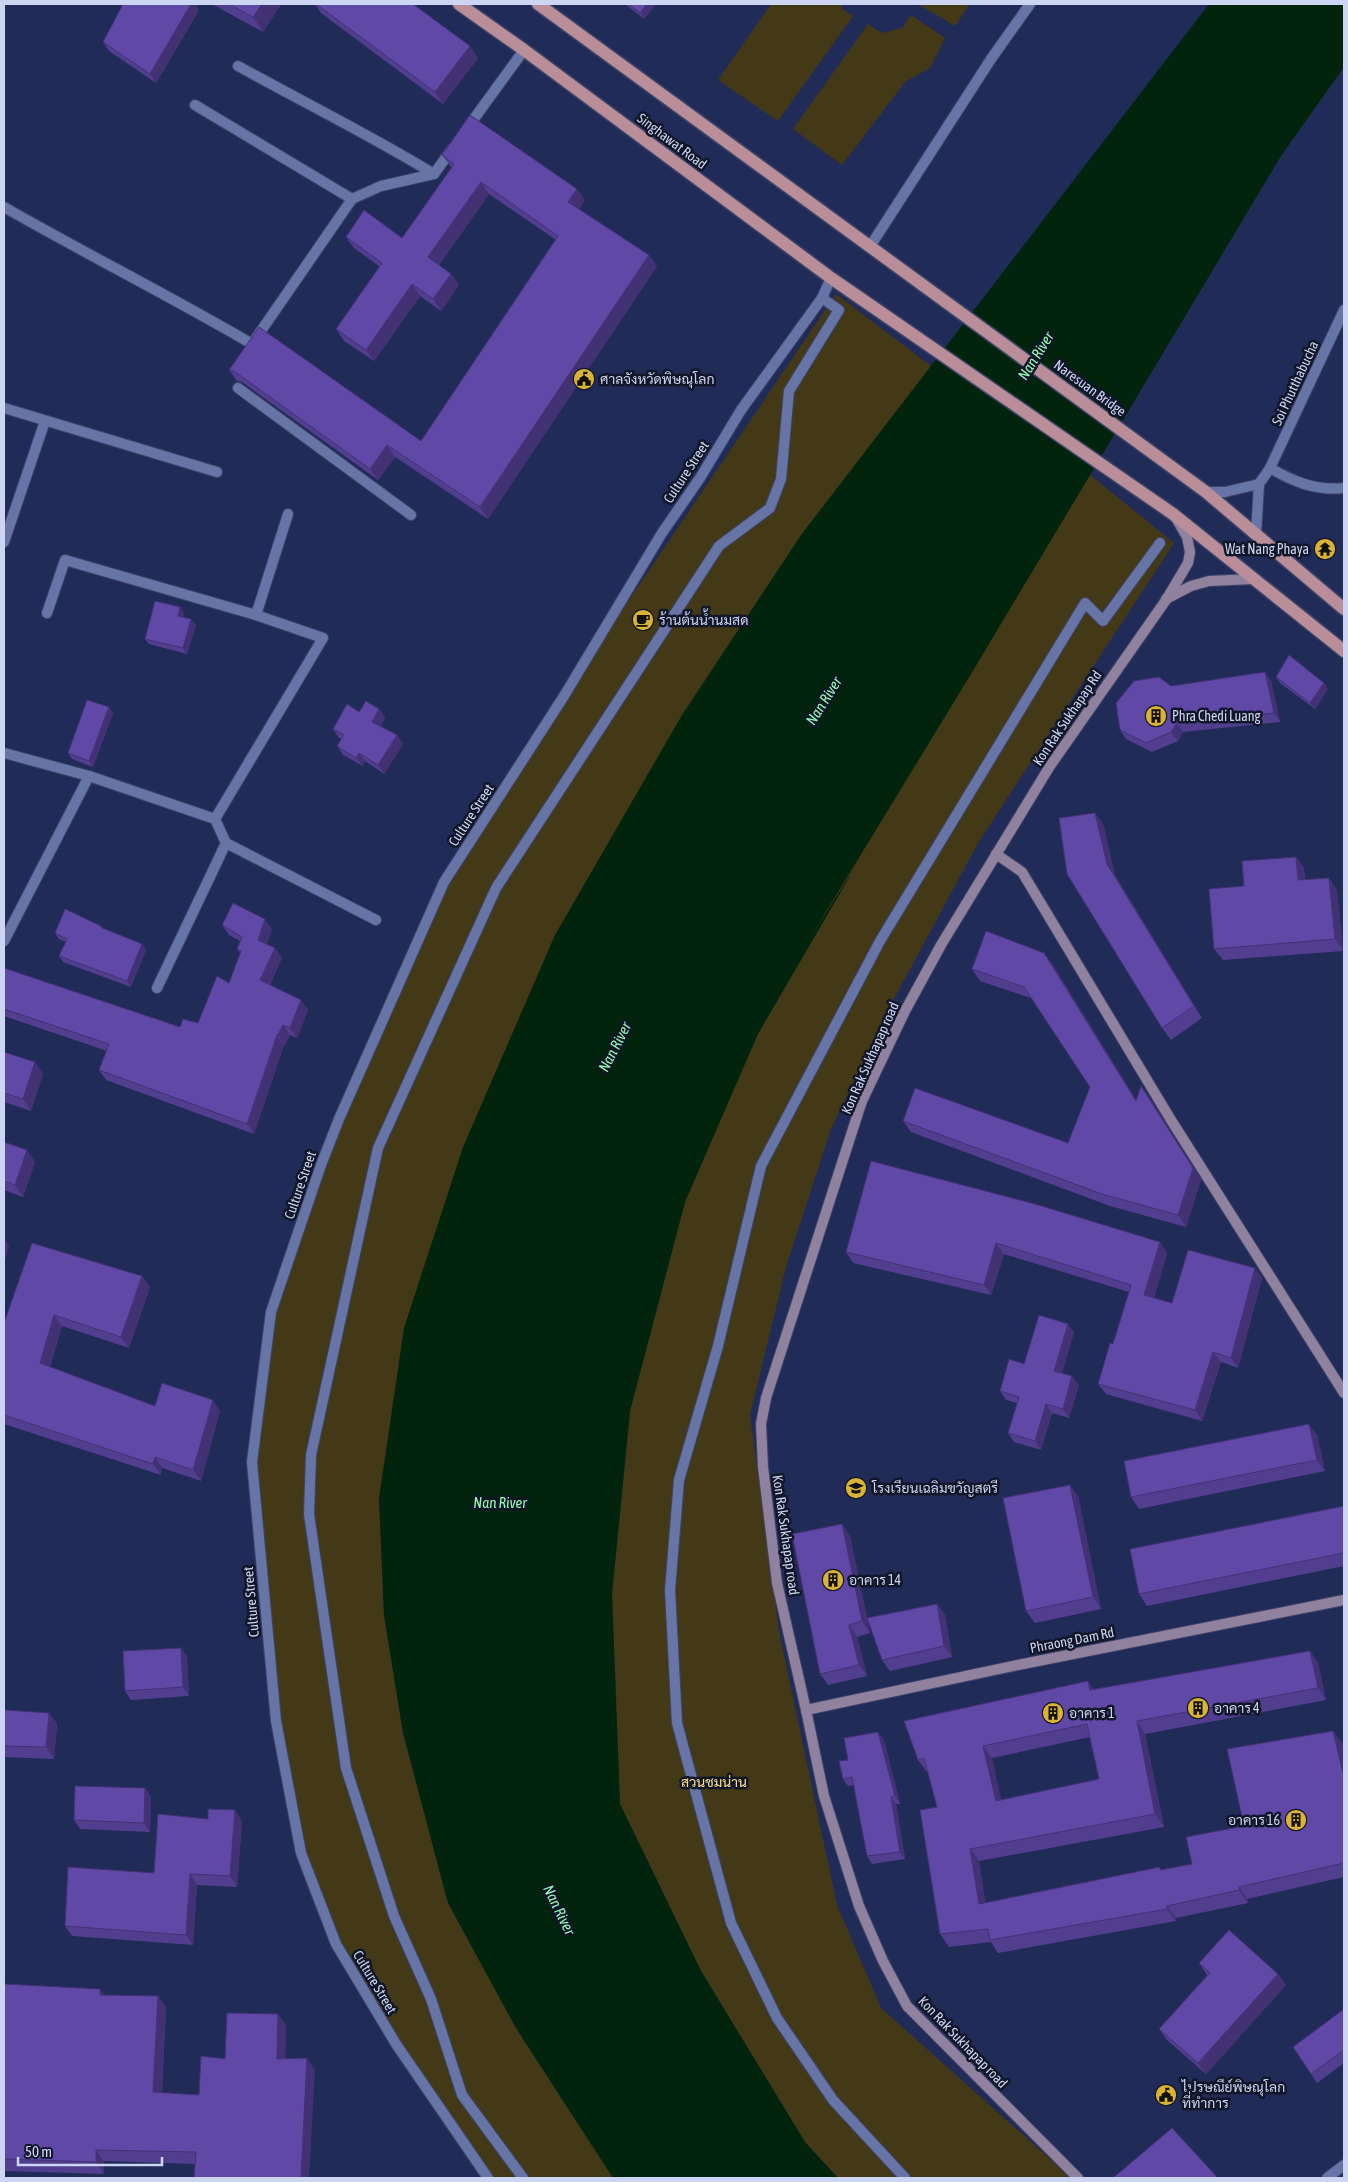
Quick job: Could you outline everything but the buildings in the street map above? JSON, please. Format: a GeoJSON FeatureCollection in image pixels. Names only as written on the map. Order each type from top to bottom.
{"type":"FeatureCollection","features":[{"type":"Feature","properties":{"kind":"main road","name":"Singhawat Road"},"geometry":{"type":"LineString","coordinates":[[459,4],[832,278],[1173,514]]}},
{"type":"Feature","properties":{"kind":"main road"},"geometry":{"type":"LineString","coordinates":[[538,4],[870,245]]}},
{"type":"Feature","properties":{"kind":"main road","name":"Naresuan Bridge"},"geometry":{"type":"LineString","coordinates":[[870,245],[1206,492],[1344,609]]}},
{"type":"Feature","properties":{"kind":"main road"},"geometry":{"type":"LineString","coordinates":[[1173,514],[1344,651]]}},
{"type":"Feature","properties":{"kind":"street"},"geometry":{"type":"LineString","coordinates":[[870,245],[991,59],[1030,4]]}},
{"type":"Feature","properties":{"kind":"street"},"geometry":{"type":"LineString","coordinates":[[4,207],[72,246],[166,294],[252,344],[352,199],[381,186],[434,174],[524,50]]}},
{"type":"Feature","properties":{"kind":"street"},"geometry":{"type":"LineString","coordinates":[[238,66],[356,131],[388,146],[434,174]]}},
{"type":"Feature","properties":{"kind":"street"},"geometry":{"type":"LineString","coordinates":[[195,105],[352,199]]}},
{"type":"Feature","properties":{"kind":"street","name":"Culture Street"},"geometry":{"type":"LineString","coordinates":[[488,2178],[396,2044],[336,1944],[301,1853],[276,1721],[252,1462],[271,1312],[336,1126],[444,882],[564,696],[662,533],[700,478],[741,410],[822,298],[832,278]]}},
{"type":"Feature","properties":{"kind":"street"},"geometry":{"type":"LineString","coordinates":[[523,2178],[462,2095],[431,1999],[394,1916],[346,1768],[309,1514],[311,1455],[378,1148],[496,888],[720,546],[770,508],[781,479],[789,391],[839,310],[822,298]]}},
{"type":"Feature","properties":{"kind":"street","name":"Soi Phutthabucha"},"geometry":{"type":"LineString","coordinates":[[1259,484],[1270,468],[1344,310]]}},
{"type":"Feature","properties":{"kind":"street"},"geometry":{"type":"LineString","coordinates":[[238,388],[411,515]]}},
{"type":"Feature","properties":{"kind":"street"},"geometry":{"type":"LineString","coordinates":[[4,408],[218,472]]}},
{"type":"Feature","properties":{"kind":"street"},"geometry":{"type":"LineString","coordinates":[[4,542],[45,421]]}},
{"type":"Feature","properties":{"kind":"street"},"geometry":{"type":"LineString","coordinates":[[1270,468],[1292,481],[1307,485],[1344,488]]}},
{"type":"Feature","properties":{"kind":"street"},"geometry":{"type":"LineString","coordinates":[[1206,492],[1224,492],[1259,484],[1256,534]]}},
{"type":"Feature","properties":{"kind":"street"},"geometry":{"type":"LineString","coordinates":[[256,615],[288,514]]}},
{"type":"Feature","properties":{"kind":"street","name":"Kon Rak Sukhapap Rd"},"geometry":{"type":"LineString","coordinates":[[996,854],[1050,766],[1166,600],[1188,564],[1190,552],[1187,537],[1173,514]]}},
{"type":"Feature","properties":{"kind":"street"},"geometry":{"type":"LineString","coordinates":[[905,2178],[834,2100],[777,2018],[731,1923],[677,1723],[670,1590],[679,1480],[718,1346],[761,1166],[880,942],[1085,602],[1103,621],[1160,543]]}},
{"type":"Feature","properties":{"kind":"street"},"geometry":{"type":"LineString","coordinates":[[47,613],[66,560],[256,615],[323,638],[215,818]]}},
{"type":"Feature","properties":{"kind":"street","name":"Kon Rak Sukhapap Rd"},"geometry":{"type":"LineString","coordinates":[[1166,600],[1190,586],[1208,581],[1254,578]]}},
{"type":"Feature","properties":{"kind":"street"},"geometry":{"type":"LineString","coordinates":[[4,753],[89,776],[215,818],[226,843],[376,920]]}},
{"type":"Feature","properties":{"kind":"street"},"geometry":{"type":"LineString","coordinates":[[4,941],[89,776]]}},
{"type":"Feature","properties":{"kind":"street"},"geometry":{"type":"LineString","coordinates":[[157,988],[226,843]]}},
{"type":"Feature","properties":{"kind":"street"},"geometry":{"type":"LineString","coordinates":[[996,854],[1022,872],[1171,1120],[1344,1393]]}},
{"type":"Feature","properties":{"kind":"street","name":"Kon Rak Sukhapap road"},"geometry":{"type":"LineString","coordinates":[[996,854],[941,944],[905,1012],[862,1102],[766,1398],[761,1424],[762,1450],[777,1583],[824,1796],[859,1906],[883,1961],[907,2006],[1078,2178]]}},
{"type":"Feature","properties":{"kind":"street","name":"Phraong Dam Rd"},"geometry":{"type":"LineString","coordinates":[[806,1710],[1028,1663],[1344,1600]]}},
{"type":"Feature","properties":{"kind":"street"},"geometry":{"type":"LineString","coordinates":[[1327,2178],[1344,2165]]}},
{"type":"Feature","properties":{"kind":"green space"},"geometry":{"type":"Polygon","coordinates":[[[771,4],[841,4],[842,9],[853,16],[778,121],[718,80],[771,4]]]}},
{"type":"Feature","properties":{"kind":"green space"},"geometry":{"type":"Polygon","coordinates":[[[918,4],[970,4],[955,26],[918,4]]]}},
{"type":"Feature","properties":{"kind":"green space"},"geometry":{"type":"Polygon","coordinates":[[[911,15],[945,38],[930,68],[905,82],[842,165],[793,129],[868,24],[882,33],[902,28],[911,15]]]}},
{"type":"Feature","properties":{"kind":"green space"},"geometry":{"type":"Polygon","coordinates":[[[836,294],[931,366],[649,772],[379,1498],[384,1615],[403,1733],[448,1903],[516,2028],[613,2178],[488,2178],[336,1944],[301,1853],[276,1721],[252,1462],[275,1299],[321,1165],[444,882],[564,696],[836,294]]]}},
{"type":"Feature","properties":{"kind":"green space","name":"สวนชมน่าน"},"geometry":{"type":"Polygon","coordinates":[[[1078,465],[1174,543],[978,843],[888,1010],[831,1129],[786,1267],[750,1415],[779,1631],[837,1905],[881,2008],[1069,2178],[838,2178],[805,2142],[701,1971],[620,1804],[612,1594],[630,1411],[685,1202],[768,1008],[1078,465]]]}},
{"type":"Feature","properties":{"kind":"water","name":"Nan River"},"geometry":{"type":"Polygon","coordinates":[[[1209,4],[1344,4],[1344,67],[1281,156],[968,679],[807,943],[857,864],[758,1034],[685,1202],[630,1411],[612,1594],[620,1804],[701,1971],[805,2142],[838,2178],[613,2178],[516,2028],[448,1903],[403,1733],[384,1615],[379,1498],[404,1328],[463,1147],[555,935],[682,715],[801,535],[1209,4]]]}},
{"type":"Feature","properties":{"kind":"place","name":"ศาลจังหวัดพิษณุโลก"},"geometry":{"type":"Point","coordinates":[584,379]}},
{"type":"Feature","properties":{"kind":"place","name":"Wat Nang Phaya"},"geometry":{"type":"Point","coordinates":[1325,549]}},
{"type":"Feature","properties":{"kind":"place","name":"ร้านต้นน้ำนมสด"},"geometry":{"type":"Point","coordinates":[643,620]}},
{"type":"Feature","properties":{"kind":"place","name":"Phra Chedi Luang"},"geometry":{"type":"Point","coordinates":[1156,716]}},
{"type":"Feature","properties":{"kind":"place","name":"โรงเรียนเฉลิมขวัญสตรี"},"geometry":{"type":"Point","coordinates":[856,1488]}},
{"type":"Feature","properties":{"kind":"place","name":"อาคาร 14"},"geometry":{"type":"Point","coordinates":[833,1580]}},
{"type":"Feature","properties":{"kind":"place","name":"อาคาร 4"},"geometry":{"type":"Point","coordinates":[1198,1708]}},
{"type":"Feature","properties":{"kind":"place","name":"อาคาร 1"},"geometry":{"type":"Point","coordinates":[1053,1713]}},
{"type":"Feature","properties":{"kind":"place","name":"อาคาร 16"},"geometry":{"type":"Point","coordinates":[1296,1820]}},
{"type":"Feature","properties":{"kind":"place","name":"ไปรษณีย์พิษณุโลก ที่ทำการ"},"geometry":{"type":"Point","coordinates":[1166,2095]}}]}
